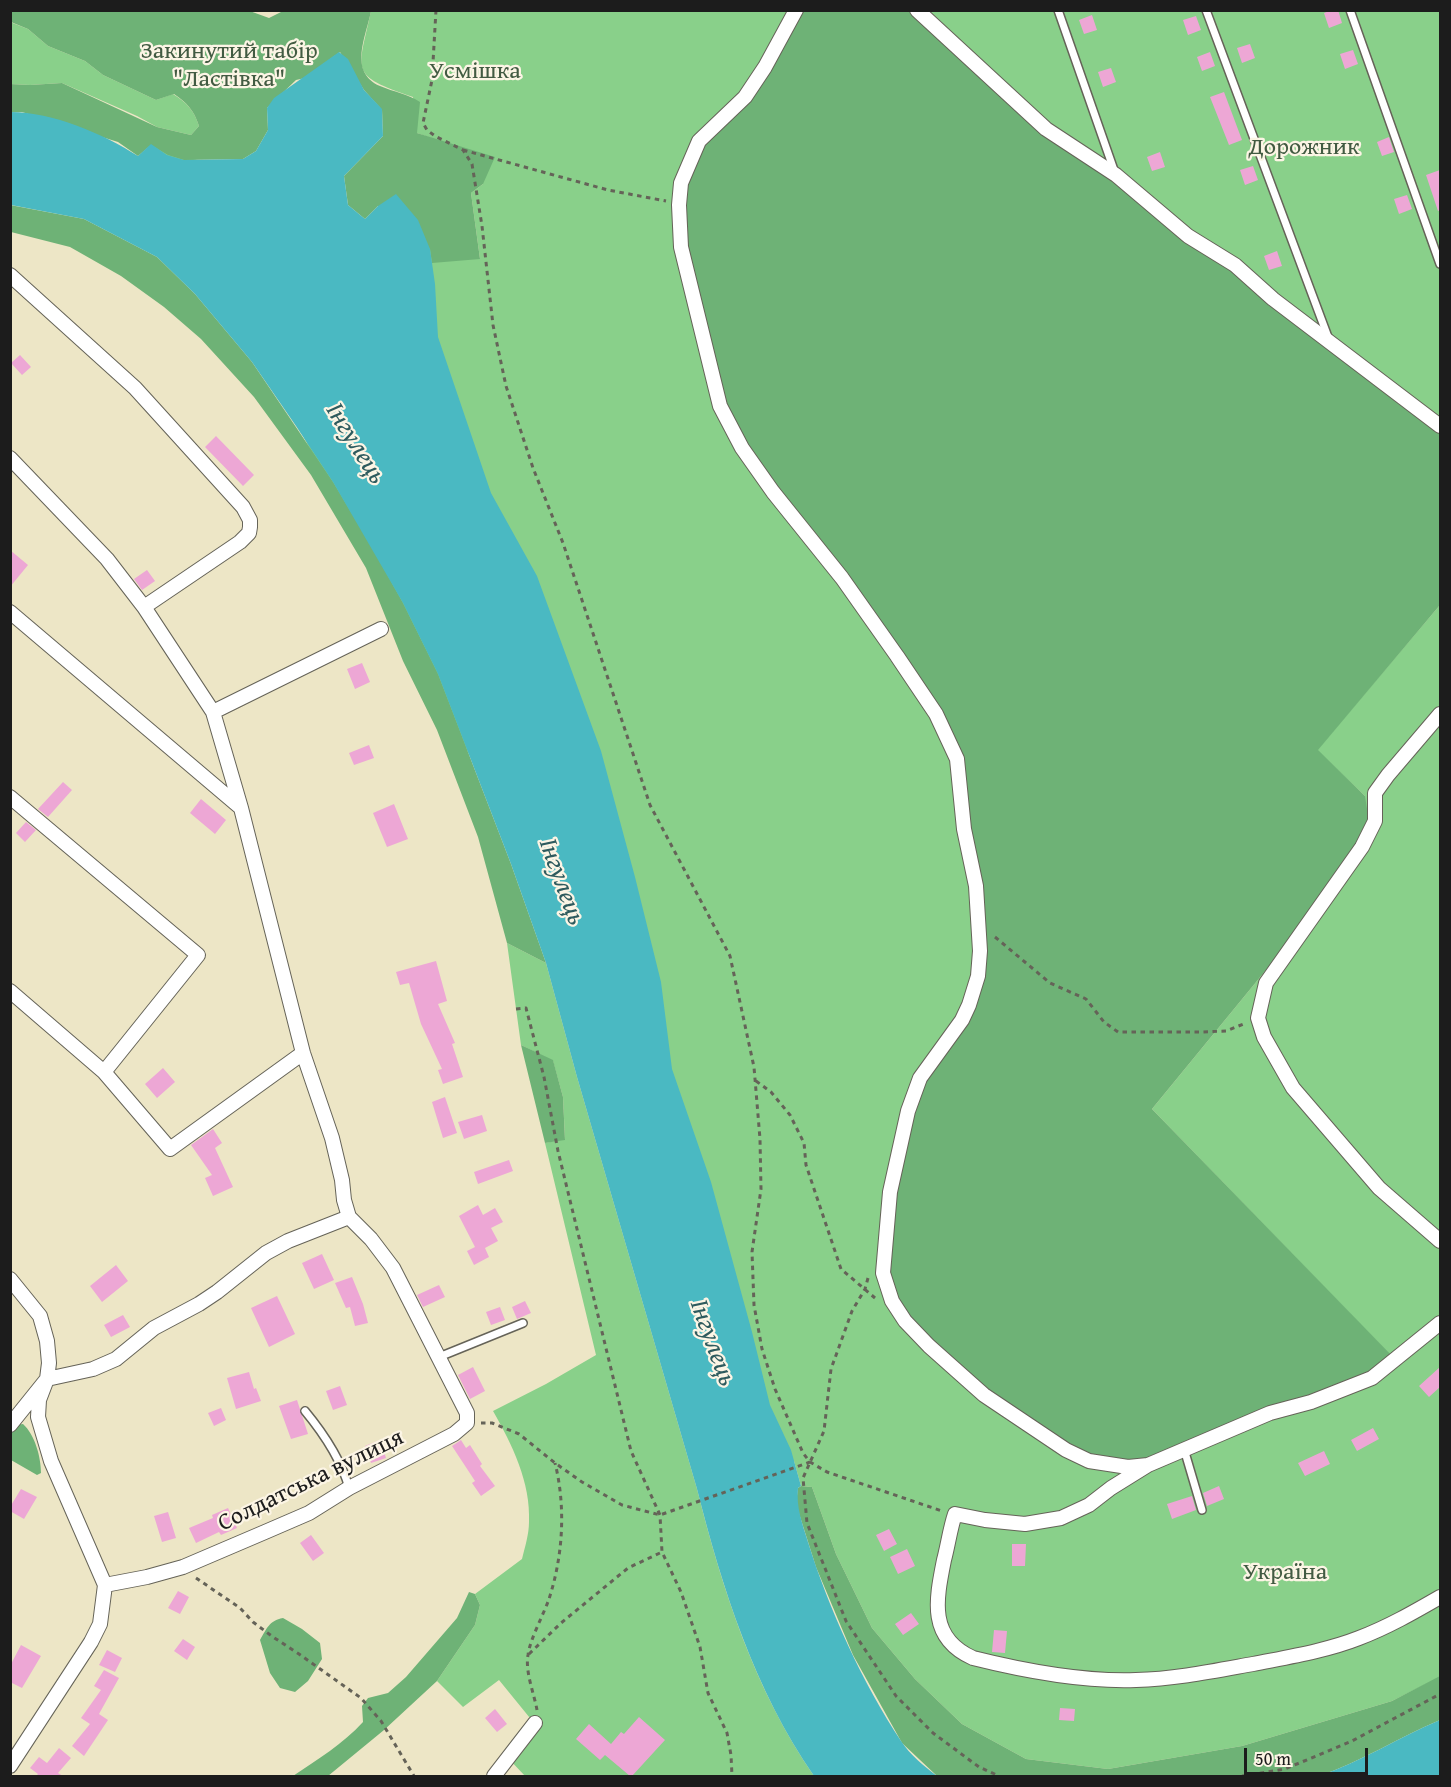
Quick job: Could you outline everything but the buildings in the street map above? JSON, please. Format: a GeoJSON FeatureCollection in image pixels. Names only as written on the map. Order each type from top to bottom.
{"type":"FeatureCollection","features":[{"type":"Feature","properties":{"kind":"street"},"geometry":{"type":"LineString","coordinates":[[796,10],[765,67],[745,97],[699,141],[681,183],[679,205],[681,247],[720,406],[742,448],[773,492],[842,578],[923,695],[936,714],[957,759],[964,830],[976,886],[980,951],[978,976],[962,1020],[920,1078],[908,1111],[890,1192],[883,1273],[892,1301],[905,1321],[984,1395],[1044,1436],[1089,1461],[1128,1467],[1148,1465]]}},
{"type":"Feature","properties":{"kind":"street"},"geometry":{"type":"LineString","coordinates":[[917,10],[1046,129],[1116,175],[1188,236],[1235,265],[1273,299],[1440,426]]}},
{"type":"Feature","properties":{"kind":"street"},"geometry":{"type":"LineString","coordinates":[[10,275],[135,388],[243,507],[250,520],[249,533],[240,542],[144,607]]}},
{"type":"Feature","properties":{"kind":"street"},"geometry":{"type":"LineString","coordinates":[[10,458],[106,559],[144,607],[213,712],[242,808],[303,1053],[332,1138],[349,1217],[371,1239],[393,1268],[467,1413],[467,1423],[462,1429]]}},
{"type":"Feature","properties":{"kind":"street"},"geometry":{"type":"LineString","coordinates":[[10,612],[242,808]]}},
{"type":"Feature","properties":{"kind":"street"},"geometry":{"type":"LineString","coordinates":[[213,712],[381,628]]}},
{"type":"Feature","properties":{"kind":"street"},"geometry":{"type":"LineString","coordinates":[[1440,714],[1375,793],[1375,821],[1362,847],[1266,983],[1258,1018],[1264,1037],[1293,1088],[1379,1188],[1440,1241]]}},
{"type":"Feature","properties":{"kind":"street"},"geometry":{"type":"LineString","coordinates":[[10,797],[198,955],[104,1072]]}},
{"type":"Feature","properties":{"kind":"street"},"geometry":{"type":"LineString","coordinates":[[10,991],[104,1072],[170,1149],[303,1053]]}},
{"type":"Feature","properties":{"kind":"street"},"geometry":{"type":"LineString","coordinates":[[10,1425],[47,1379],[93,1370],[116,1359],[154,1328],[217,1292],[266,1253],[288,1241],[349,1217]]}},
{"type":"Feature","properties":{"kind":"street"},"geometry":{"type":"LineString","coordinates":[[10,1279],[40,1316],[47,1341],[49,1363],[47,1379],[39,1400],[38,1417],[51,1461],[105,1585],[100,1624],[91,1642],[10,1766]]}},
{"type":"Feature","properties":{"kind":"street"},"geometry":{"type":"LineString","coordinates":[[1440,1323],[1372,1378],[1311,1402],[1270,1413],[1148,1465],[1110,1488],[1089,1505],[1061,1518],[1026,1524],[955,1514],[937,1602],[944,1632],[960,1652],[966,1655],[995,1663],[1100,1680],[1137,1680],[1206,1673],[1277,1659],[1358,1639],[1400,1620],[1440,1597]]}},
{"type":"Feature","properties":{"kind":"street","name":"Солдатська вулиця"},"geometry":{"type":"LineString","coordinates":[[105,1585],[183,1567],[309,1513],[350,1488],[462,1429]]}},
{"type":"Feature","properties":{"kind":"street"},"geometry":{"type":"LineString","coordinates":[[494,1776],[535,1723]]}},
{"type":"Feature","properties":{"kind":"lane"},"geometry":{"type":"LineString","coordinates":[[1058,10],[1116,175]]}},
{"type":"Feature","properties":{"kind":"lane"},"geometry":{"type":"LineString","coordinates":[[1206,10],[1329,340]]}},
{"type":"Feature","properties":{"kind":"lane"},"geometry":{"type":"LineString","coordinates":[[1350,10],[1440,264]]}},
{"type":"Feature","properties":{"kind":"lane"},"geometry":{"type":"LineString","coordinates":[[439,1357],[523,1323]]}},
{"type":"Feature","properties":{"kind":"lane"},"geometry":{"type":"LineString","coordinates":[[304,1411],[318,1427],[341,1464],[350,1488]]}},
{"type":"Feature","properties":{"kind":"lane"},"geometry":{"type":"LineString","coordinates":[[1184,1449],[1202,1510]]}},
{"type":"Feature","properties":{"kind":"path"},"geometry":{"type":"LineString","coordinates":[[436,10],[432,80],[423,123],[435,136],[462,150],[608,190],[657,198],[679,205]]}},
{"type":"Feature","properties":{"kind":"path"},"geometry":{"type":"LineString","coordinates":[[462,150],[472,164],[482,226],[493,325],[506,386],[533,468],[563,543],[650,805],[730,956],[755,1080],[760,1138],[760,1189],[752,1252],[754,1305],[762,1349],[775,1389],[803,1453],[810,1462],[827,1472],[955,1514]]}},
{"type":"Feature","properties":{"kind":"path"},"geometry":{"type":"LineString","coordinates":[[991,930],[996,938],[1050,983],[1086,999],[1104,1022],[1118,1032],[1226,1031],[1245,1024],[1259,1012]]}},
{"type":"Feature","properties":{"kind":"path"},"geometry":{"type":"LineString","coordinates":[[516,1009],[526,1008],[544,1077],[558,1151],[631,1451],[660,1515],[662,1552],[681,1592],[700,1647],[708,1693],[727,1733],[732,1776]]}},
{"type":"Feature","properties":{"kind":"path"},"geometry":{"type":"LineString","coordinates":[[755,1080],[771,1092],[790,1115],[804,1143],[806,1166],[840,1269],[879,1302]]}},
{"type":"Feature","properties":{"kind":"path"},"geometry":{"type":"LineString","coordinates":[[871,1268],[865,1289],[852,1311],[831,1369],[824,1431],[803,1478],[807,1523],[846,1621],[896,1696],[925,1726],[980,1767],[999,1776]]}},
{"type":"Feature","properties":{"kind":"path"},"geometry":{"type":"LineString","coordinates":[[462,1429],[479,1422],[492,1423],[524,1437],[555,1463],[602,1495],[622,1505],[660,1515],[810,1462]]}},
{"type":"Feature","properties":{"kind":"path"},"geometry":{"type":"LineString","coordinates":[[535,1723],[538,1712],[530,1678],[528,1656],[549,1597],[562,1539],[560,1485],[555,1463]]}},
{"type":"Feature","properties":{"kind":"path"},"geometry":{"type":"LineString","coordinates":[[528,1656],[561,1623],[628,1568],[662,1552]]}},
{"type":"Feature","properties":{"kind":"path"},"geometry":{"type":"LineString","coordinates":[[183,1567],[240,1608],[253,1622],[273,1637],[361,1698],[381,1721],[414,1776]]}},
{"type":"Feature","properties":{"kind":"path"},"geometry":{"type":"LineString","coordinates":[[1242,1776],[1285,1769],[1352,1741],[1440,1694]]}},
{"type":"Feature","properties":{"kind":"green space","name":"Закинутий табір \"Ластівка\""},"geometry":{"type":"Polygon","coordinates":[[[247,10],[269,18],[283,11],[371,11],[362,53],[364,72],[370,80],[420,102],[417,133],[495,157],[483,184],[471,193],[480,259],[432,263],[430,249],[378,206],[365,219],[348,205],[344,176],[383,136],[382,110],[364,90],[340,52],[305,78],[296,80],[267,108],[268,130],[256,151],[243,159],[184,160],[168,155],[151,145],[138,156],[118,142],[22,112],[11,112],[10,84],[62,83],[157,127],[191,135],[199,126],[190,107],[174,94],[156,100],[103,75],[85,61],[48,46],[28,29],[11,22],[11,11],[247,10]]]}},
{"type":"Feature","properties":{"kind":"green space"},"geometry":{"type":"Polygon","coordinates":[[[371,11],[796,11],[842,578],[957,759],[997,964],[1395,1360],[1152,1109],[1275,959],[1290,936],[1365,796],[1317,750],[1440,605],[1440,1677],[1392,1701],[1242,1746],[1108,1769],[1026,1759],[962,1724],[915,1679],[872,1628],[836,1554],[812,1487],[801,1486],[794,1461],[781,1467],[676,1151],[151,144],[480,259],[471,193],[483,184],[445,143],[417,133],[413,97],[377,83],[363,69],[361,59],[371,11]]]}},
{"type":"Feature","properties":{"kind":"green space"},"geometry":{"type":"Polygon","coordinates":[[[796,11],[917,11],[1046,129],[1440,426],[1440,605],[1318,750],[1365,796],[1369,822],[1358,843],[1275,959],[1152,1109],[1396,1360],[1372,1378],[1148,1465],[1111,1466],[1023,1422],[905,1321],[883,1273],[908,1111],[952,1034],[978,976],[957,759],[936,714],[720,406],[679,205],[699,141],[745,97],[796,11]]]}},
{"type":"Feature","properties":{"kind":"green space","name":"Дорожник"},"geometry":{"type":"Polygon","coordinates":[[[917,11],[1440,11],[1440,426],[1046,129],[917,11]]]}},
{"type":"Feature","properties":{"kind":"green space"},"geometry":{"type":"Polygon","coordinates":[[[10,22],[28,29],[48,46],[85,61],[103,75],[156,100],[173,94],[189,107],[199,126],[191,135],[157,127],[62,83],[11,84],[10,22]]]}},
{"type":"Feature","properties":{"kind":"green space"},"geometry":{"type":"Polygon","coordinates":[[[10,205],[84,219],[157,257],[195,294],[252,362],[333,482],[370,544],[403,603],[438,674],[511,864],[546,963],[507,943],[478,837],[437,730],[403,661],[366,568],[311,475],[254,397],[201,339],[164,307],[121,276],[70,247],[11,232],[10,205]]]}},
{"type":"Feature","properties":{"kind":"green space"},"geometry":{"type":"Polygon","coordinates":[[[507,943],[546,963],[729,1601],[774,1709],[814,1776],[525,1776],[508,1758],[534,1723],[499,1680],[463,1707],[437,1681],[475,1625],[480,1605],[475,1594],[522,1559],[527,1540],[529,1507],[527,1493],[519,1464],[493,1411],[596,1355],[545,1143],[565,1139],[563,1097],[553,1061],[521,1045],[507,943]]]}},
{"type":"Feature","properties":{"kind":"green space"},"geometry":{"type":"Polygon","coordinates":[[[521,1045],[553,1060],[563,1097],[565,1140],[545,1143],[521,1045]]]}},
{"type":"Feature","properties":{"kind":"green space"},"geometry":{"type":"Polygon","coordinates":[[[23,1424],[34,1440],[40,1460],[41,1473],[37,1475],[11,1460],[10,1431],[15,1425],[23,1424]]]}},
{"type":"Feature","properties":{"kind":"green space"},"geometry":{"type":"Polygon","coordinates":[[[812,1487],[836,1554],[872,1628],[915,1679],[962,1724],[1026,1759],[1108,1769],[1242,1746],[1392,1701],[1440,1676],[1440,1720],[1350,1764],[1319,1776],[937,1776],[902,1743],[853,1655],[816,1567],[796,1504],[798,1488],[812,1487]]]}},
{"type":"Feature","properties":{"kind":"green space"},"geometry":{"type":"Polygon","coordinates":[[[469,1592],[475,1594],[480,1605],[475,1625],[437,1681],[384,1730],[328,1776],[293,1776],[339,1744],[363,1722],[362,1706],[368,1698],[388,1693],[406,1677],[457,1618],[469,1592]]]}},
{"type":"Feature","properties":{"kind":"green space"},"geometry":{"type":"Polygon","coordinates":[[[283,1618],[320,1643],[322,1659],[308,1681],[295,1692],[280,1688],[270,1673],[260,1640],[271,1623],[283,1618]]]}},
{"type":"Feature","properties":{"kind":"water","name":"Інгулець"},"geometry":{"type":"Polygon","coordinates":[[[339,52],[348,59],[364,90],[382,109],[383,136],[344,176],[348,205],[365,219],[378,206],[396,194],[418,220],[430,249],[435,284],[438,337],[491,493],[537,576],[601,751],[661,982],[672,1069],[711,1182],[770,1405],[791,1450],[801,1486],[798,1488],[800,1515],[816,1567],[836,1618],[873,1695],[901,1741],[922,1764],[937,1776],[814,1776],[774,1709],[729,1601],[546,963],[511,864],[438,674],[403,603],[333,482],[252,362],[195,294],[157,257],[84,219],[11,205],[11,112],[60,120],[94,132],[138,156],[151,144],[167,155],[184,160],[243,159],[256,151],[268,130],[267,108],[274,98],[339,52]]]}},
{"type":"Feature","properties":{"kind":"water"},"geometry":{"type":"Polygon","coordinates":[[[1440,1720],[1440,1776],[1319,1776],[1350,1764],[1440,1720]]]}},
{"type":"Feature","properties":{"kind":"park label","name":"Усмішка"},"geometry":{"type":"Point","coordinates":[475,72]}},
{"type":"Feature","properties":{"kind":"park label","name":"Україна"},"geometry":{"type":"Point","coordinates":[1285,1573]}}]}
